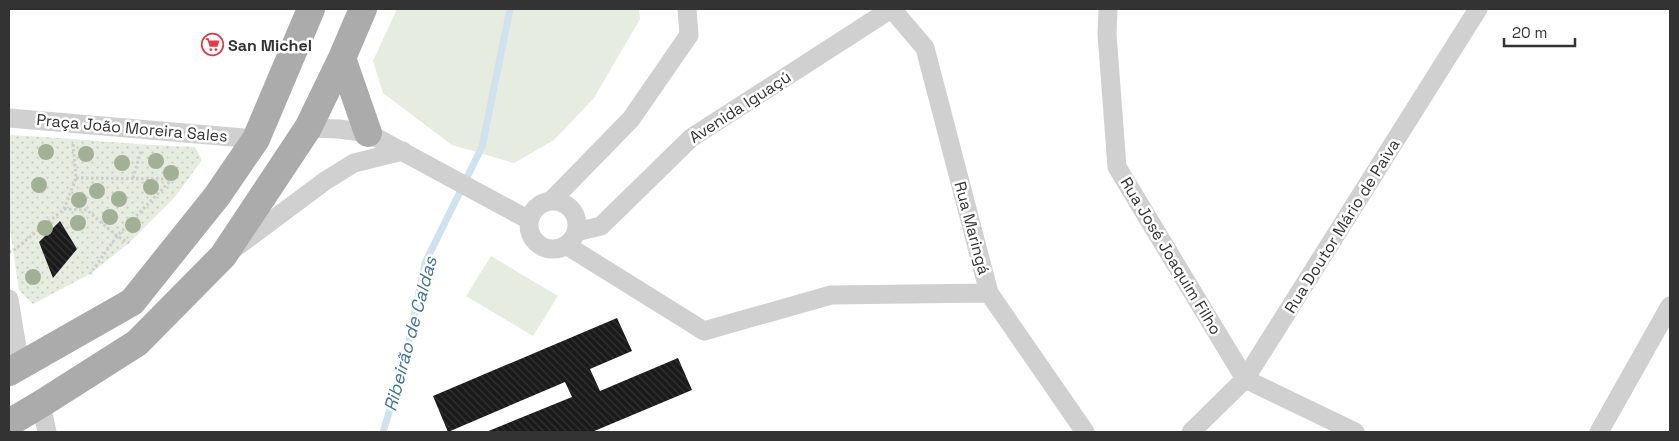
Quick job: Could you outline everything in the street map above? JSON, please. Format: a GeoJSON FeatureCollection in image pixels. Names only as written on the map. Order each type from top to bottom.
{"type":"FeatureCollection","features":[{"type":"Feature","properties":{"kind":"main road"},"geometry":{"type":"LineString","coordinates":[[14,369],[132,302],[217,196],[256,139],[311,9]]}},
{"type":"Feature","properties":{"kind":"main road"},"geometry":{"type":"LineString","coordinates":[[9,422],[138,343],[224,256],[308,128],[363,9]]}},
{"type":"Feature","properties":{"kind":"main road"},"geometry":{"type":"LineString","coordinates":[[342,58],[368,132]]}},
{"type":"Feature","properties":{"kind":"main road"},"geometry":{"type":"LineString","coordinates":[[256,139],[308,128]]}},
{"type":"Feature","properties":{"kind":"street"},"geometry":{"type":"LineString","coordinates":[[550,201],[630,119],[689,35],[687,9]]}},
{"type":"Feature","properties":{"kind":"street","name":"Avenida Iguaçú"},"geometry":{"type":"LineString","coordinates":[[571,238],[601,226],[691,138],[892,9]]}},
{"type":"Feature","properties":{"kind":"street","name":"Rua Maringá"},"geometry":{"type":"LineString","coordinates":[[892,9],[925,48],[989,293],[1085,432]]}},
{"type":"Feature","properties":{"kind":"street","name":"Rua José Joaquim Filho"},"geometry":{"type":"LineString","coordinates":[[1108,9],[1107,34],[1117,167],[1245,379]]}},
{"type":"Feature","properties":{"kind":"street","name":"Rua Doutor Mário de Paiva"},"geometry":{"type":"LineString","coordinates":[[1191,432],[1245,379],[1478,9]]}},
{"type":"Feature","properties":{"kind":"street","name":"Praça João Moreira Sales"},"geometry":{"type":"LineString","coordinates":[[9,118],[256,139]]}},
{"type":"Feature","properties":{"kind":"street"},"geometry":{"type":"LineString","coordinates":[[308,128],[368,132],[529,220]]}},
{"type":"Feature","properties":{"kind":"street"},"geometry":{"type":"LineString","coordinates":[[224,256],[325,181],[347,168],[354,164],[403,151]]}},
{"type":"Feature","properties":{"kind":"street"},"geometry":{"type":"LineString","coordinates":[[550,201],[558,201],[565,204],[576,216],[577,224],[571,238],[559,248],[543,247],[531,236],[529,228],[529,220],[532,213],[543,202],[550,201]]}},
{"type":"Feature","properties":{"kind":"street"},"geometry":{"type":"LineString","coordinates":[[571,238],[704,332],[831,295],[989,293]]}},
{"type":"Feature","properties":{"kind":"street"},"geometry":{"type":"LineString","coordinates":[[9,299],[14,369]]}},
{"type":"Feature","properties":{"kind":"street"},"geometry":{"type":"LineString","coordinates":[[1599,432],[1670,306]]}},
{"type":"Feature","properties":{"kind":"street"},"geometry":{"type":"LineString","coordinates":[[1245,379],[1355,432]]}},
{"type":"Feature","properties":{"kind":"street"},"geometry":{"type":"LineString","coordinates":[[41,404],[47,432]]}},
{"type":"Feature","properties":{"kind":"path"},"geometry":{"type":"LineString","coordinates":[[9,252],[13,251],[64,210],[76,178],[73,138]]}},
{"type":"Feature","properties":{"kind":"path"},"geometry":{"type":"LineString","coordinates":[[133,178],[142,145]]}},
{"type":"Feature","properties":{"kind":"path"},"geometry":{"type":"LineString","coordinates":[[76,178],[172,179],[117,236],[90,274]]}},
{"type":"Feature","properties":{"kind":"path"},"geometry":{"type":"LineString","coordinates":[[64,210],[87,210],[117,236],[129,243]]}},
{"type":"Feature","properties":{"kind":"shaded area"},"geometry":{"type":"Polygon","coordinates":[[[397,9],[639,9],[640,19],[594,98],[554,140],[514,163],[452,145],[383,93],[373,61],[397,9]]]}},
{"type":"Feature","properties":{"kind":"shaded area"},"geometry":{"type":"Polygon","coordinates":[[[9,135],[195,147],[202,160],[175,197],[129,243],[90,274],[33,304],[19,290],[9,223],[9,135]]]}},
{"type":"Feature","properties":{"kind":"shaded area"},"geometry":{"type":"Polygon","coordinates":[[[491,256],[558,296],[533,336],[466,296],[491,256]]]}},
{"type":"Feature","properties":{"kind":"building"},"geometry":{"type":"Polygon","coordinates":[[[60,221],[77,249],[53,278],[39,242],[60,221]]]}},
{"type":"Feature","properties":{"kind":"building"},"geometry":{"type":"Polygon","coordinates":[[[617,318],[632,351],[590,369],[600,391],[678,358],[692,390],[592,432],[486,432],[572,397],[565,382],[448,432],[433,396],[617,318]]]}},
{"type":"Feature","properties":{"kind":"waterway","name":"Ribeirão de Caldas"},"geometry":{"type":"LineString","coordinates":[[383,432],[405,361],[425,263],[482,147],[510,9]]}},
{"type":"Feature","properties":{"kind":"place","name":"San Michel"},"geometry":{"type":"Point","coordinates":[212,45]}}]}
